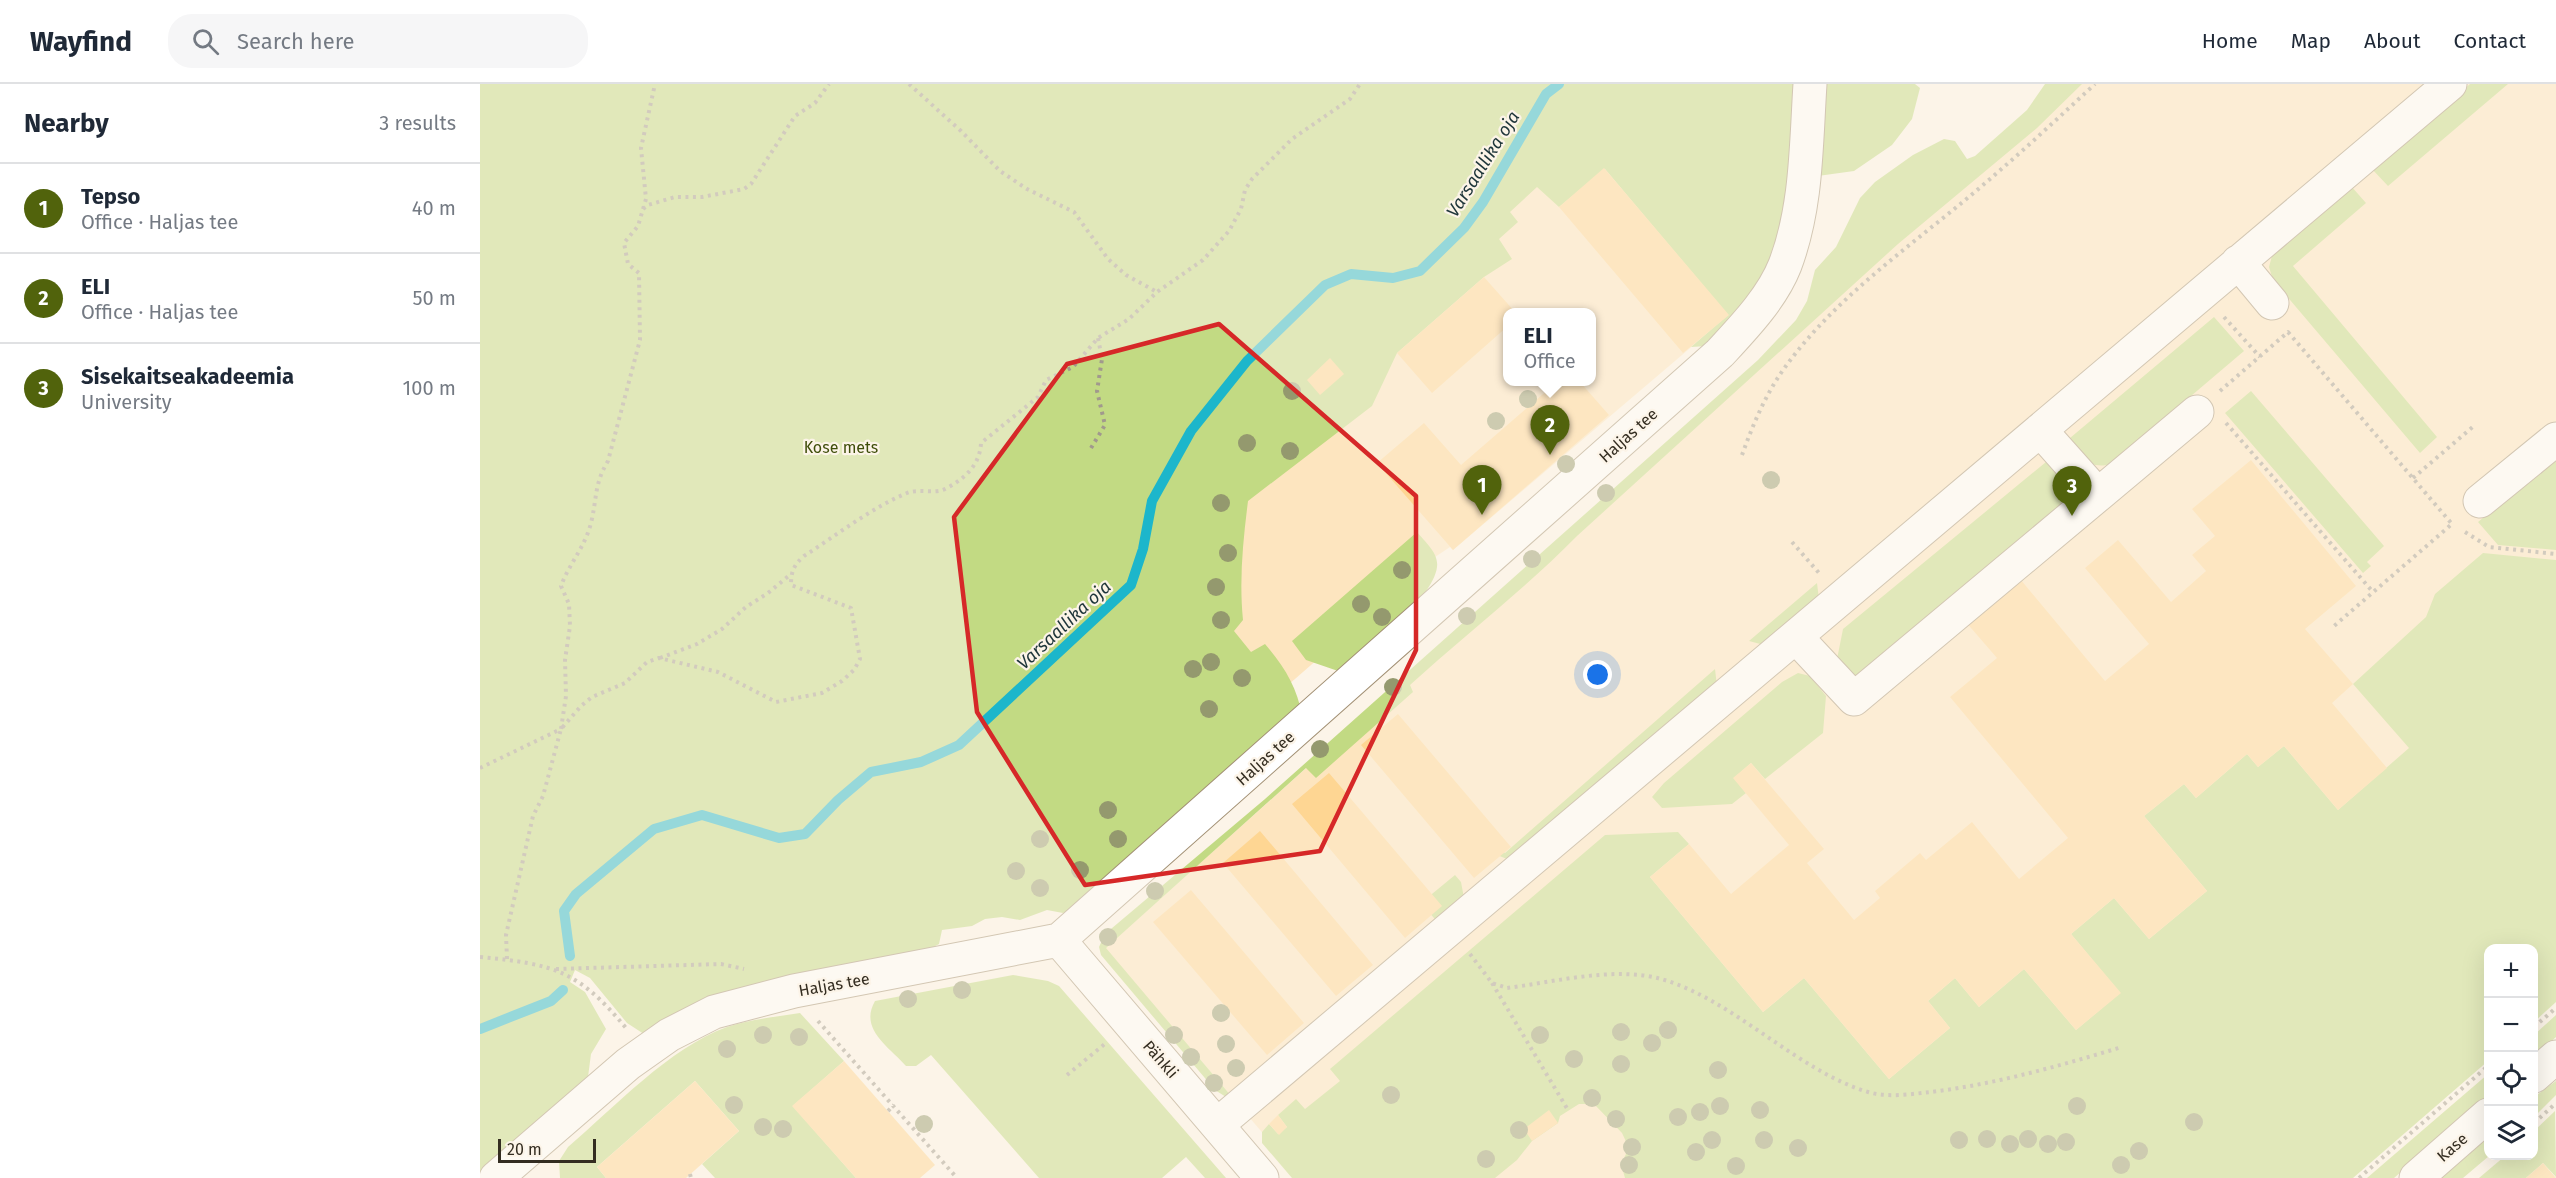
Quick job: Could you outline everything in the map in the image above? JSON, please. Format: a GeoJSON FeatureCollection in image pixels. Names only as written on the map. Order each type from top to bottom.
{"type":"FeatureCollection","features":[{"type":"Feature","properties":{"kind":"street","name":"Haljas tee"},"geometry":{"type":"LineString","coordinates":[[514,1172],[628,1064],[669,1035],[714,1012],[794,991],[1059,940],[1712,361],[1754,316],[1784,266],[1803,202],[1810,84]]}},
{"type":"Feature","properties":{"kind":"street"},"geometry":{"type":"LineString","coordinates":[[1217,1125],[2450,84]]}},
{"type":"Feature","properties":{"kind":"street"},"geometry":{"type":"LineString","coordinates":[[2238,262],[2272,303]]}},
{"type":"Feature","properties":{"kind":"street"},"geometry":{"type":"LineString","coordinates":[[1796,637],[1854,699],[2202,407]]}},
{"type":"Feature","properties":{"kind":"street"},"geometry":{"type":"LineString","coordinates":[[2040,430],[2098,495]]}},
{"type":"Feature","properties":{"kind":"street"},"geometry":{"type":"LineString","coordinates":[[2480,501],[2556,439]]}},
{"type":"Feature","properties":{"kind":"street","name":"Pähkli"},"geometry":{"type":"LineString","coordinates":[[1059,940],[1262,1178]]}},
{"type":"Feature","properties":{"kind":"street"},"geometry":{"type":"LineString","coordinates":[[2538,1073],[2556,1057]]}},
{"type":"Feature","properties":{"kind":"street","name":"Kase"},"geometry":{"type":"LineString","coordinates":[[2416,1178],[2484,1118]]}},
{"type":"Feature","properties":{"kind":"path"},"geometry":{"type":"LineString","coordinates":[[507,959],[506,935],[533,816],[543,796],[549,765],[561,729],[566,696],[565,660],[570,626],[569,604],[561,586],[567,570],[580,552],[591,523],[593,496],[599,476],[608,461],[640,340],[639,273],[628,264],[624,243],[638,226],[646,199],[641,148],[655,84]]}},
{"type":"Feature","properties":{"kind":"path"},"geometry":{"type":"LineString","coordinates":[[642,210],[648,205],[675,197],[702,197],[744,189],[751,184],[795,116],[815,103],[828,84]]}},
{"type":"Feature","properties":{"kind":"path"},"geometry":{"type":"LineString","coordinates":[[909,84],[961,131],[1000,171],[1028,189],[1074,212],[1108,260],[1126,275],[1157,292]]}},
{"type":"Feature","properties":{"kind":"path"},"geometry":{"type":"LineString","coordinates":[[659,658],[718,672],[776,702],[822,693],[842,681],[854,670],[860,658],[851,608],[791,585],[791,574],[795,565],[804,556],[890,501],[909,492],[946,490],[980,459],[981,443],[988,435],[1038,397],[1046,380],[1073,367],[1098,338],[1135,315],[1157,292],[1203,260],[1229,231],[1251,179],[1292,139],[1350,99],[1360,84]]}},
{"type":"Feature","properties":{"kind":"path"},"geometry":{"type":"LineString","coordinates":[[1742,455],[1753,423],[1780,373],[1831,315],[1908,244],[1969,196],[2095,84]]}},
{"type":"Feature","properties":{"kind":"path"},"geometry":{"type":"LineString","coordinates":[[2201,293],[2260,357]]}},
{"type":"Feature","properties":{"kind":"path"},"geometry":{"type":"LineString","coordinates":[[2373,592],[2202,407],[2288,332],[2452,524],[2489,547],[2556,554]]}},
{"type":"Feature","properties":{"kind":"path"},"geometry":{"type":"LineString","coordinates":[[1091,448],[1106,424],[1097,391],[1102,359],[1098,338]]}},
{"type":"Feature","properties":{"kind":"path"},"geometry":{"type":"LineString","coordinates":[[2413,478],[2475,425]]}},
{"type":"Feature","properties":{"kind":"path"},"geometry":{"type":"LineString","coordinates":[[2334,626],[2452,524]]}},
{"type":"Feature","properties":{"kind":"path"},"geometry":{"type":"LineString","coordinates":[[480,768],[561,729],[592,697],[625,683],[647,662],[697,644],[722,629],[746,607],[791,574]]}},
{"type":"Feature","properties":{"kind":"path"},"geometry":{"type":"LineString","coordinates":[[1452,927],[1492,983],[1568,1110]]}},
{"type":"Feature","properties":{"kind":"path"},"geometry":{"type":"LineString","coordinates":[[480,957],[507,959],[556,969],[721,964],[755,971]]}},
{"type":"Feature","properties":{"kind":"path"},"geometry":{"type":"LineString","coordinates":[[556,969],[588,987],[629,1031]]}},
{"type":"Feature","properties":{"kind":"path"},"geometry":{"type":"LineString","coordinates":[[1492,983],[1507,988],[1624,974],[1661,979],[1698,995],[1835,1079],[1870,1093],[1903,1095],[1967,1088],[2054,1068],[2122,1047]]}},
{"type":"Feature","properties":{"kind":"path"},"geometry":{"type":"LineString","coordinates":[[2538,1024],[2556,1008]]}},
{"type":"Feature","properties":{"kind":"path"},"geometry":{"type":"LineString","coordinates":[[812,1015],[957,1178]]}},
{"type":"Feature","properties":{"kind":"path"},"geometry":{"type":"LineString","coordinates":[[1067,1075],[1113,1036]]}},
{"type":"Feature","properties":{"kind":"path"},"geometry":{"type":"LineString","coordinates":[[2359,1178],[2484,1069]]}},
{"type":"Feature","properties":{"kind":"path"},"geometry":{"type":"LineString","coordinates":[[888,1111],[894,1105]]}},
{"type":"Feature","properties":{"kind":"path"},"geometry":{"type":"LineString","coordinates":[[2538,1120],[2555,1105]]}},
{"type":"Feature","properties":{"kind":"highlighted area"},"geometry":{"type":"Polygon","coordinates":[[[1219,324],[1416,496],[1416,650],[1320,851],[1085,885],[977,712],[954,517],[1067,364],[1219,324]]]}},
{"type":"Feature","properties":{"kind":"shaded area"},"geometry":{"type":"Polygon","coordinates":[[[2071,84],[2556,84],[2556,974],[2538,953],[2538,944],[2484,944],[2484,953],[2320,1178],[1301,1178],[1105,948],[2071,84]]]}},
{"type":"Feature","properties":{"kind":"shaded area"},"geometry":{"type":"Polygon","coordinates":[[[1597,132],[1729,315],[1453,550],[1450,547],[1435,557],[1272,699],[1203,585],[1199,491],[1597,132]]]}},
{"type":"Feature","properties":{"kind":"green space","name":"Kose mets"},"geometry":{"type":"Polygon","coordinates":[[[480,84],[1915,84],[1920,88],[1912,119],[1892,145],[1854,171],[1796,179],[1767,266],[1746,302],[1707,346],[1691,347],[1728,315],[1605,169],[1559,207],[1537,187],[1510,212],[1518,222],[1499,239],[1512,259],[1484,277],[1397,353],[1372,406],[1248,501],[1242,560],[1243,620],[1234,631],[1251,652],[1265,644],[1272,652],[1293,686],[1302,715],[1076,906],[1063,913],[1047,910],[1020,920],[1002,917],[985,919],[972,926],[942,930],[939,944],[926,951],[700,1002],[667,1019],[647,1036],[627,1023],[590,978],[575,970],[570,982],[585,992],[606,1029],[591,1054],[588,1077],[580,1089],[480,1174],[480,84]]]}},
{"type":"Feature","properties":{"kind":"green space"},"geometry":{"type":"Polygon","coordinates":[[[2045,84],[2082,84],[2037,128],[1898,244],[1537,575],[1410,685],[1413,692],[1316,778],[1306,768],[1106,948],[1232,1097],[1226,1097],[1215,1090],[1101,955],[1099,947],[1105,934],[1265,799],[1758,360],[1796,320],[1807,301],[1815,270],[1836,247],[1860,198],[1875,182],[1913,155],[1944,139],[1955,141],[1967,159],[1975,156],[2027,110],[2045,84]]]}},
{"type":"Feature","properties":{"kind":"green space"},"geometry":{"type":"Polygon","coordinates":[[[2470,84],[2508,84],[2388,186],[2371,168],[2470,84]]]}},
{"type":"Feature","properties":{"kind":"green space"},"geometry":{"type":"Polygon","coordinates":[[[2351,186],[2366,203],[2293,266],[2437,437],[2420,453],[2273,280],[2269,267],[2273,252],[2351,186]]]}},
{"type":"Feature","properties":{"kind":"green space"},"geometry":{"type":"Polygon","coordinates":[[[2214,317],[2244,351],[2111,464],[2097,465],[2085,460],[2076,451],[2070,438],[2214,317]]]}},
{"type":"Feature","properties":{"kind":"green space"},"geometry":{"type":"Polygon","coordinates":[[[2251,391],[2384,546],[2367,562],[2371,566],[2363,573],[2225,413],[2251,391]]]}},
{"type":"Feature","properties":{"kind":"green space"},"geometry":{"type":"Polygon","coordinates":[[[2556,457],[2556,550],[2498,545],[2478,522],[2556,457]]]}},
{"type":"Feature","properties":{"kind":"green space"},"geometry":{"type":"Polygon","coordinates":[[[2046,462],[2059,473],[2065,485],[2064,497],[2055,512],[1865,675],[1849,676],[1836,664],[1843,629],[2046,462]]]}},
{"type":"Feature","properties":{"kind":"green space"},"geometry":{"type":"Polygon","coordinates":[[[1417,532],[1434,552],[1437,567],[1433,580],[1411,609],[1341,672],[1306,660],[1292,641],[1417,532]]]}},
{"type":"Feature","properties":{"kind":"green space"},"geometry":{"type":"Polygon","coordinates":[[[2483,553],[2556,560],[2556,1002],[2538,1018],[2538,944],[2484,944],[2484,1064],[2353,1178],[1625,1178],[1621,1164],[1629,1148],[1622,1133],[1594,1104],[1579,1104],[1560,1116],[1558,1123],[1532,1141],[1517,1160],[1495,1178],[1292,1178],[1262,1143],[1262,1132],[1269,1124],[1278,1134],[1287,1127],[1278,1115],[1296,1099],[1305,1109],[1340,1081],[1330,1069],[1605,835],[1678,832],[1689,844],[1650,877],[1763,1012],[1804,978],[1889,1079],[1950,1028],[1928,1001],[1955,978],[1979,1007],[2024,969],[2076,1030],[2120,993],[2071,934],[2114,898],[2149,939],[2207,891],[2144,816],[2184,784],[2196,798],[2247,754],[2258,767],[2284,746],[2338,810],[2409,748],[2353,684],[2426,617],[2435,594],[2483,553]]]}},
{"type":"Feature","properties":{"kind":"green space"},"geometry":{"type":"Polygon","coordinates":[[[1817,583],[1819,599],[1764,645],[1749,641],[1817,583]]]}},
{"type":"Feature","properties":{"kind":"green space"},"geometry":{"type":"Polygon","coordinates":[[[1715,669],[1717,686],[1507,859],[1492,853],[1501,850],[1505,853],[1715,669]]]}},
{"type":"Feature","properties":{"kind":"green space"},"geometry":{"type":"Polygon","coordinates":[[[1798,673],[1810,676],[1826,696],[1823,733],[1765,779],[1751,763],[1734,778],[1746,793],[1732,804],[1662,808],[1652,797],[1664,783],[1782,682],[1798,673]]]}},
{"type":"Feature","properties":{"kind":"green space"},"geometry":{"type":"Polygon","coordinates":[[[1455,875],[1461,882],[1464,898],[1440,925],[1421,903],[1455,875]]]}},
{"type":"Feature","properties":{"kind":"green space"},"geometry":{"type":"Polygon","coordinates":[[[1013,975],[1048,981],[1059,986],[1226,1178],[1205,1178],[1186,1157],[1162,1178],[1039,1178],[931,1055],[916,1066],[906,1066],[873,1029],[871,1011],[875,1001],[1013,975]]]}},
{"type":"Feature","properties":{"kind":"green space"},"geometry":{"type":"Polygon","coordinates":[[[800,1013],[844,1061],[793,1106],[856,1178],[715,1178],[702,1164],[739,1131],[695,1081],[597,1167],[606,1178],[560,1178],[559,1161],[568,1147],[643,1080],[684,1049],[727,1027],[800,1013]]]}},
{"type":"Feature","properties":{"kind":"green space"},"geometry":{"type":"Polygon","coordinates":[[[2556,1015],[2556,1037],[2538,1053],[2538,1031],[2556,1015]]]}},
{"type":"Feature","properties":{"kind":"green space"},"geometry":{"type":"Polygon","coordinates":[[[2484,1077],[2484,1099],[2394,1178],[2367,1178],[2484,1077]]]}},
{"type":"Feature","properties":{"kind":"green space"},"geometry":{"type":"Polygon","coordinates":[[[2556,1081],[2556,1095],[2538,1113],[2538,1094],[2556,1081]]]}},
{"type":"Feature","properties":{"kind":"green space"},"geometry":{"type":"Polygon","coordinates":[[[2555,1111],[2556,1177],[2543,1163],[2526,1178],[2479,1178],[2500,1160],[2538,1160],[2538,1127],[2555,1111]]]}},
{"type":"Feature","properties":{"kind":"green space"},"geometry":{"type":"Polygon","coordinates":[[[2484,1140],[2484,1160],[2463,1178],[2440,1178],[2484,1140]]]}},
{"type":"Feature","properties":{"kind":"building"},"geometry":{"type":"Polygon","coordinates":[[[1604,168],[1729,315],[1683,353],[1559,207],[1604,168]]]}},
{"type":"Feature","properties":{"kind":"building"},"geometry":{"type":"Polygon","coordinates":[[[1484,277],[1511,308],[1503,308],[1503,330],[1432,393],[1397,353],[1484,277]]]}},
{"type":"Feature","properties":{"kind":"building"},"geometry":{"type":"Polygon","coordinates":[[[1330,358],[1344,374],[1320,395],[1307,380],[1330,358]]]}},
{"type":"Feature","properties":{"kind":"building"},"geometry":{"type":"Polygon","coordinates":[[[1552,386],[1584,386],[1609,415],[1453,550],[1377,463],[1424,423],[1461,465],[1552,386]]]}},
{"type":"Feature","properties":{"kind":"building"},"geometry":{"type":"Polygon","coordinates":[[[2251,460],[2356,586],[2305,629],[2353,684],[2332,703],[2387,768],[2338,810],[2284,746],[2258,767],[2247,754],[2196,798],[2184,784],[2144,816],[2207,891],[2149,939],[2114,898],[2071,934],[2121,993],[2076,1030],[2024,969],[1979,1007],[1955,978],[1928,1001],[1950,1028],[1889,1079],[1804,978],[1763,1012],[1650,877],[1689,844],[1731,894],[1789,845],[1733,778],[1751,763],[1824,849],[1807,863],[1854,920],[1880,898],[1875,891],[1920,853],[1926,860],[1972,822],[2019,879],[2068,838],[1950,697],[1997,658],[1958,613],[2011,568],[2105,681],[2149,644],[2085,568],[2118,540],[2171,602],[2206,571],[2192,555],[2215,536],[2192,509],[2251,460]]]}},
{"type":"Feature","properties":{"kind":"building"},"geometry":{"type":"Polygon","coordinates":[[[1398,714],[1511,847],[1474,878],[1361,745],[1398,714]]]}},
{"type":"Feature","properties":{"kind":"building"},"geometry":{"type":"Polygon","coordinates":[[[1329,773],[1442,906],[1405,938],[1292,804],[1329,773]]]}},
{"type":"Feature","properties":{"kind":"building"},"geometry":{"type":"Polygon","coordinates":[[[1260,831],[1373,965],[1336,996],[1223,863],[1260,831]]]}},
{"type":"Feature","properties":{"kind":"building"},"geometry":{"type":"Polygon","coordinates":[[[1191,890],[1304,1023],[1267,1055],[1153,922],[1191,890]]]}},
{"type":"Feature","properties":{"kind":"building"},"geometry":{"type":"Polygon","coordinates":[[[844,1061],[935,1165],[920,1178],[856,1178],[792,1106],[844,1061]]]}},
{"type":"Feature","properties":{"kind":"building"},"geometry":{"type":"Polygon","coordinates":[[[695,1081],[739,1131],[686,1178],[606,1178],[597,1167],[695,1081]]]}},
{"type":"Feature","properties":{"kind":"building"},"geometry":{"type":"Polygon","coordinates":[[[1549,1110],[1558,1123],[1532,1141],[1524,1129],[1549,1110]]]}},
{"type":"Feature","properties":{"kind":"building"},"geometry":{"type":"Polygon","coordinates":[[[1278,1115],[1287,1127],[1279,1135],[1269,1124],[1278,1115]]]}},
{"type":"Feature","properties":{"kind":"building"},"geometry":{"type":"Polygon","coordinates":[[[2543,1163],[2556,1178],[2526,1178],[2543,1163]]]}},
{"type":"Feature","properties":{"kind":"waterway","name":"Varsaallika oja"},"geometry":{"type":"LineString","coordinates":[[570,956],[564,911],[576,894],[654,829],[702,815],[779,838],[805,834],[838,800],[871,772],[921,762],[959,745],[1131,585],[1143,549],[1152,501],[1191,431],[1247,361],[1325,285],[1351,274],[1393,278],[1420,271],[1464,228],[1483,202],[1546,94],[1559,84]]}},
{"type":"Feature","properties":{"kind":"waterway","name":"Varsaallika oja"},"geometry":{"type":"LineString","coordinates":[[480,1029],[551,1001],[563,990]]}},
{"type":"Feature","properties":{"kind":"place","name":"ELI"},"geometry":{"type":"Point","coordinates":[1550,455]}},
{"type":"Feature","properties":{"kind":"place","name":"Tepso"},"geometry":{"type":"Point","coordinates":[1482,515]}},
{"type":"Feature","properties":{"kind":"place","name":"Sisekaitseakadeemia"},"geometry":{"type":"Point","coordinates":[2072,516]}}]}
